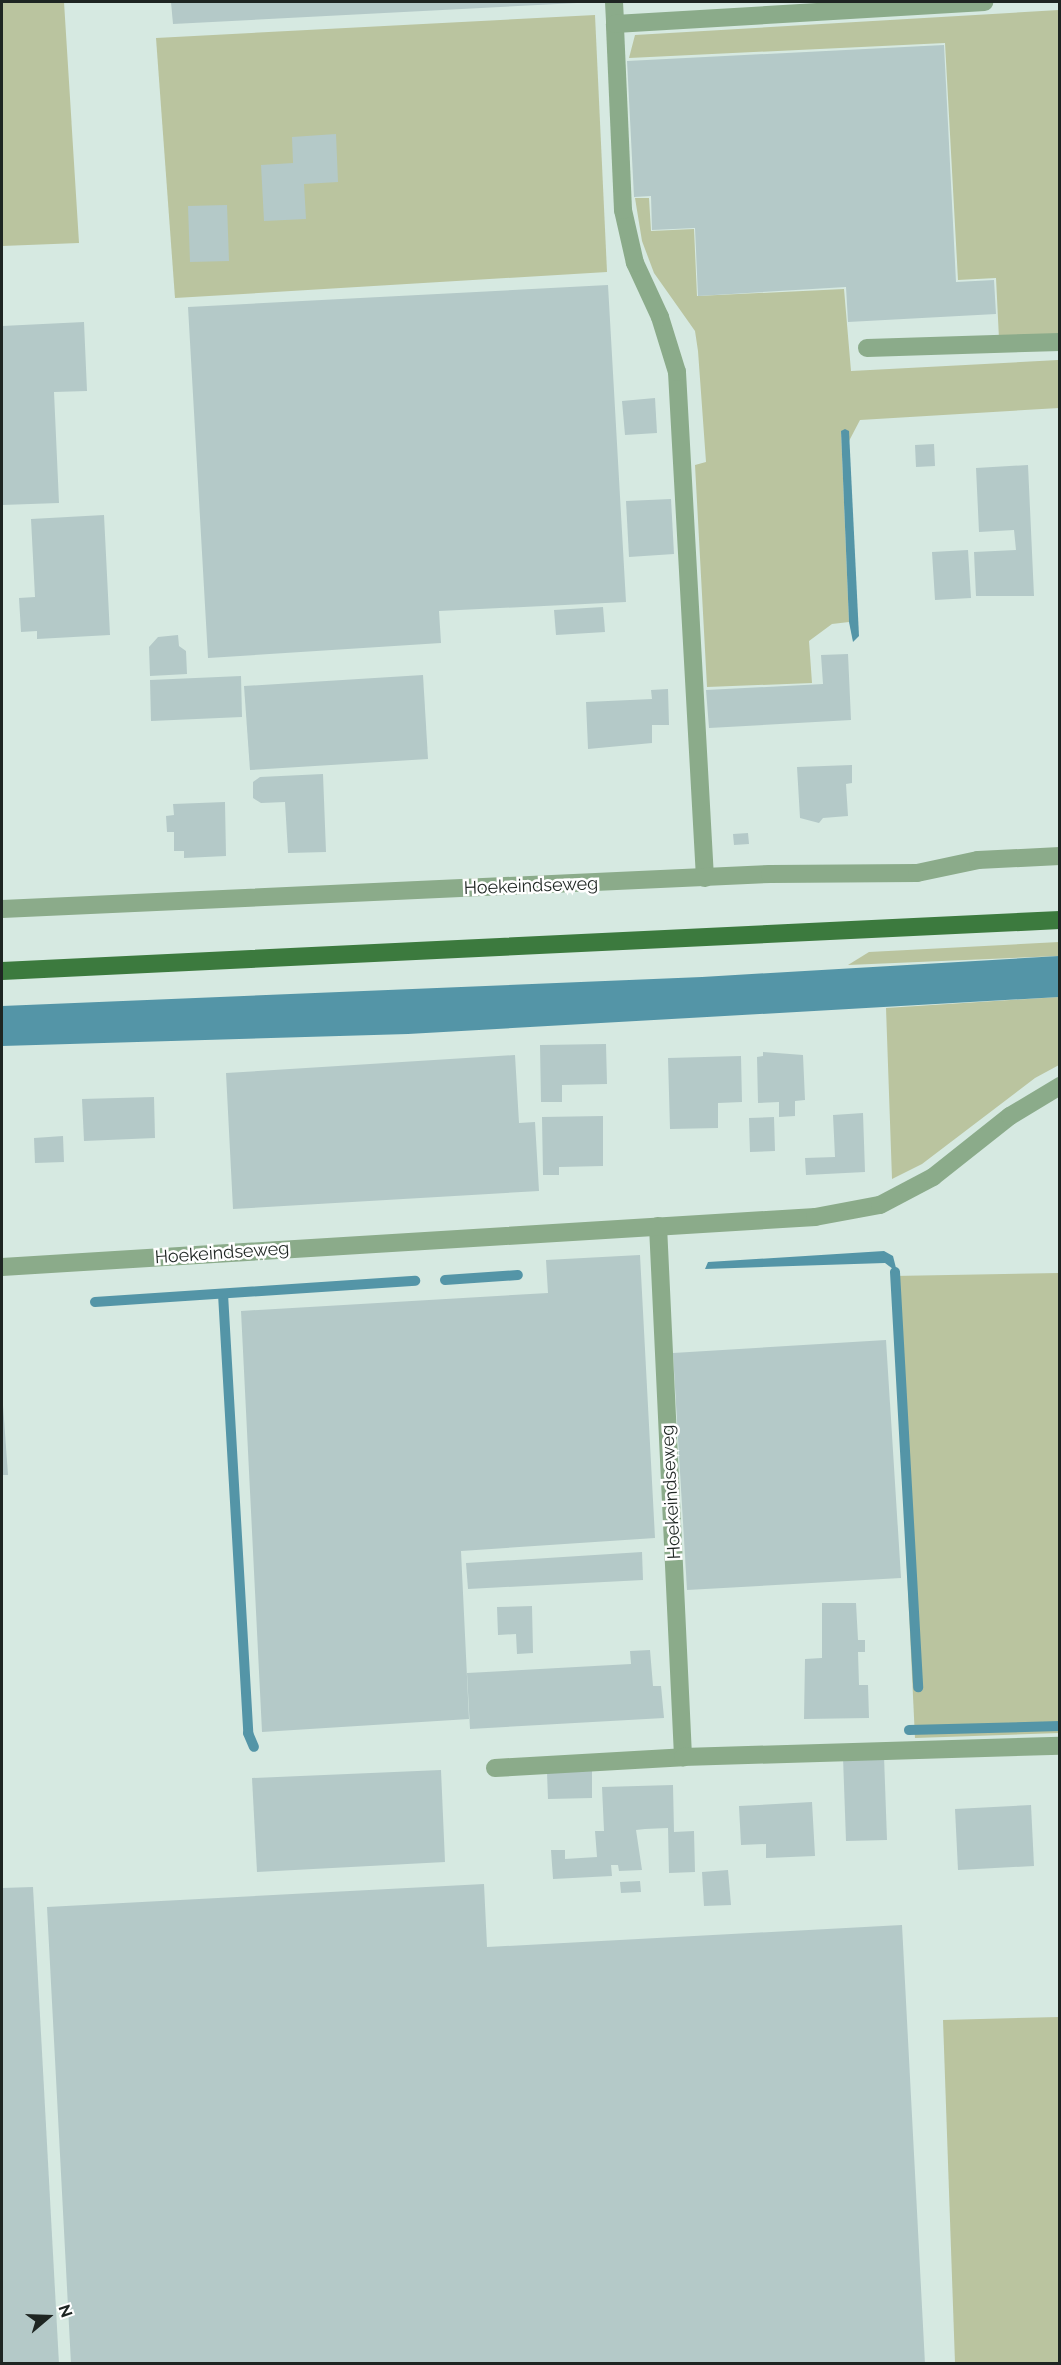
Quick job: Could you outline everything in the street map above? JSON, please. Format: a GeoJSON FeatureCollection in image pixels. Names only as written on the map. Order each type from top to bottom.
{"type":"FeatureCollection","features":[{"type":"Feature","properties":{"kind":"main road"},"geometry":{"type":"LineString","coordinates":[[2,971],[1059,920]]}},
{"type":"Feature","properties":{"kind":"street"},"geometry":{"type":"LineString","coordinates":[[614,2],[623,210],[635,263],[660,317],[677,372],[705,878]]}},
{"type":"Feature","properties":{"kind":"street"},"geometry":{"type":"LineString","coordinates":[[615,24],[984,2]]}},
{"type":"Feature","properties":{"kind":"street"},"geometry":{"type":"LineString","coordinates":[[867,348],[1059,342]]}},
{"type":"Feature","properties":{"kind":"street","name":"Hoekeindseweg"},"geometry":{"type":"LineString","coordinates":[[2,909],[705,878],[917,873],[978,860],[1059,856]]}},
{"type":"Feature","properties":{"kind":"street","name":"Hoekeindseweg"},"geometry":{"type":"LineString","coordinates":[[2,1267],[815,1217],[880,1205],[933,1177],[1010,1116],[1059,1086]]}},
{"type":"Feature","properties":{"kind":"street","name":"Hoekeindseweg"},"geometry":{"type":"LineString","coordinates":[[658,1226],[683,1757]]}},
{"type":"Feature","properties":{"kind":"street"},"geometry":{"type":"LineString","coordinates":[[495,1768],[683,1757],[1059,1746]]}},
{"type":"Feature","properties":{"kind":"green space"},"geometry":{"type":"Polygon","coordinates":[[[2,2],[64,2],[79,243],[2,246],[2,2]]]}},
{"type":"Feature","properties":{"kind":"green space"},"geometry":{"type":"Polygon","coordinates":[[[1059,10],[1059,335],[999,339],[996,278],[958,280],[945,43],[629,58],[635,35],[1059,10]]]}},
{"type":"Feature","properties":{"kind":"green space"},"geometry":{"type":"Polygon","coordinates":[[[595,15],[607,272],[175,298],[156,38],[595,15]]]}},
{"type":"Feature","properties":{"kind":"green space"},"geometry":{"type":"Polygon","coordinates":[[[635,198],[649,198],[651,231],[694,229],[697,296],[844,289],[851,371],[1058,360],[1059,408],[860,420],[849,441],[849,431],[841,431],[849,622],[832,624],[809,641],[812,683],[707,687],[695,465],[706,462],[698,351],[695,331],[654,273],[642,241],[635,198]]]}},
{"type":"Feature","properties":{"kind":"green space"},"geometry":{"type":"Polygon","coordinates":[[[1059,942],[1059,956],[848,965],[869,952],[1059,942]]]}},
{"type":"Feature","properties":{"kind":"green space"},"geometry":{"type":"Polygon","coordinates":[[[1059,997],[1059,1065],[1035,1078],[922,1164],[892,1179],[886,1008],[1059,997]]]}},
{"type":"Feature","properties":{"kind":"green space"},"geometry":{"type":"Polygon","coordinates":[[[1059,1273],[1059,1733],[915,1738],[893,1276],[1059,1273]]]}},
{"type":"Feature","properties":{"kind":"green space"},"geometry":{"type":"Polygon","coordinates":[[[1059,2017],[1059,2363],[955,2363],[943,2020],[1059,2017]]]}},
{"type":"Feature","properties":{"kind":"water"},"geometry":{"type":"Polygon","coordinates":[[[845,429],[849,431],[859,636],[853,642],[849,622],[841,431],[845,429]]]}},
{"type":"Feature","properties":{"kind":"water"},"geometry":{"type":"Polygon","coordinates":[[[1059,956],[1059,997],[408,1034],[2,1046],[2,1006],[702,977],[1059,956]]]}},
{"type":"Feature","properties":{"kind":"water"},"geometry":{"type":"Polygon","coordinates":[[[884,1251],[893,1256],[897,1272],[885,1263],[705,1269],[708,1262],[884,1251]]]}},
{"type":"Feature","properties":{"kind":"building"},"geometry":{"type":"Polygon","coordinates":[[[171,2],[576,2],[577,3],[173,24],[171,2]]]}},
{"type":"Feature","properties":{"kind":"building"},"geometry":{"type":"Polygon","coordinates":[[[944,45],[956,282],[994,280],[996,314],[848,322],[846,287],[698,296],[695,228],[652,230],[651,196],[634,197],[627,61],[944,45]]]}},
{"type":"Feature","properties":{"kind":"building"},"geometry":{"type":"Polygon","coordinates":[[[336,134],[338,182],[304,184],[306,219],[264,221],[261,165],[293,163],[292,137],[336,134]]]}},
{"type":"Feature","properties":{"kind":"building"},"geometry":{"type":"Polygon","coordinates":[[[227,205],[229,261],[190,262],[188,206],[227,205]]]}},
{"type":"Feature","properties":{"kind":"building"},"geometry":{"type":"Polygon","coordinates":[[[608,285],[626,602],[439,611],[441,643],[208,658],[188,307],[608,285]]]}},
{"type":"Feature","properties":{"kind":"building"},"geometry":{"type":"Polygon","coordinates":[[[84,322],[87,391],[54,392],[59,503],[2,505],[2,326],[84,322]]]}},
{"type":"Feature","properties":{"kind":"building"},"geometry":{"type":"Polygon","coordinates":[[[655,398],[657,433],[625,435],[622,401],[655,398]]]}},
{"type":"Feature","properties":{"kind":"building"},"geometry":{"type":"Polygon","coordinates":[[[934,444],[935,466],[916,467],[915,445],[934,444]]]}},
{"type":"Feature","properties":{"kind":"building"},"geometry":{"type":"Polygon","coordinates":[[[1028,465],[1034,596],[976,596],[974,552],[1016,550],[1014,530],[979,532],[976,468],[1028,465]]]}},
{"type":"Feature","properties":{"kind":"building"},"geometry":{"type":"Polygon","coordinates":[[[671,499],[674,554],[629,557],[626,501],[671,499]]]}},
{"type":"Feature","properties":{"kind":"building"},"geometry":{"type":"Polygon","coordinates":[[[104,515],[110,635],[37,639],[37,631],[21,632],[19,598],[35,597],[31,519],[104,515]]]}},
{"type":"Feature","properties":{"kind":"building"},"geometry":{"type":"Polygon","coordinates":[[[968,550],[971,598],[935,600],[932,552],[968,550]]]}},
{"type":"Feature","properties":{"kind":"building"},"geometry":{"type":"Polygon","coordinates":[[[603,607],[605,632],[556,635],[554,610],[603,607]]]}},
{"type":"Feature","properties":{"kind":"building"},"geometry":{"type":"Polygon","coordinates":[[[178,635],[179,646],[186,651],[187,674],[150,676],[149,647],[158,637],[178,635]]]}},
{"type":"Feature","properties":{"kind":"building"},"geometry":{"type":"Polygon","coordinates":[[[848,654],[851,720],[709,728],[706,690],[823,684],[821,655],[848,654]]]}},
{"type":"Feature","properties":{"kind":"building"},"geometry":{"type":"Polygon","coordinates":[[[423,675],[428,759],[250,770],[244,686],[423,675]]]}},
{"type":"Feature","properties":{"kind":"building"},"geometry":{"type":"Polygon","coordinates":[[[241,676],[242,717],[151,721],[150,680],[241,676]]]}},
{"type":"Feature","properties":{"kind":"building"},"geometry":{"type":"Polygon","coordinates":[[[668,689],[669,725],[652,725],[652,743],[588,749],[586,702],[652,699],[651,690],[668,689]]]}},
{"type":"Feature","properties":{"kind":"building"},"geometry":{"type":"Polygon","coordinates":[[[852,765],[852,783],[846,784],[848,816],[823,818],[819,823],[800,818],[797,767],[852,765]]]}},
{"type":"Feature","properties":{"kind":"building"},"geometry":{"type":"Polygon","coordinates":[[[323,774],[326,852],[288,853],[285,802],[261,803],[253,798],[253,782],[260,777],[323,774]]]}},
{"type":"Feature","properties":{"kind":"building"},"geometry":{"type":"Polygon","coordinates":[[[225,802],[226,856],[184,858],[184,851],[174,851],[174,832],[167,832],[166,816],[174,815],[173,804],[225,802]]]}},
{"type":"Feature","properties":{"kind":"building"},"geometry":{"type":"Polygon","coordinates":[[[748,833],[749,844],[734,845],[733,834],[748,833]]]}},
{"type":"Feature","properties":{"kind":"building"},"geometry":{"type":"Polygon","coordinates":[[[606,1044],[607,1084],[562,1085],[562,1102],[541,1102],[540,1045],[606,1044]]]}},
{"type":"Feature","properties":{"kind":"building"},"geometry":{"type":"Polygon","coordinates":[[[763,1052],[803,1055],[805,1100],[795,1101],[795,1116],[779,1117],[779,1102],[758,1103],[757,1057],[763,1056],[763,1052]]]}},
{"type":"Feature","properties":{"kind":"building"},"geometry":{"type":"Polygon","coordinates":[[[515,1055],[519,1123],[535,1122],[539,1191],[233,1209],[226,1073],[515,1055]]]}},
{"type":"Feature","properties":{"kind":"building"},"geometry":{"type":"Polygon","coordinates":[[[741,1056],[742,1102],[718,1103],[718,1128],[670,1129],[668,1058],[741,1056]]]}},
{"type":"Feature","properties":{"kind":"building"},"geometry":{"type":"Polygon","coordinates":[[[154,1097],[155,1138],[84,1141],[82,1099],[154,1097]]]}},
{"type":"Feature","properties":{"kind":"building"},"geometry":{"type":"Polygon","coordinates":[[[863,1113],[865,1172],[806,1175],[805,1158],[835,1157],[833,1115],[863,1113]]]}},
{"type":"Feature","properties":{"kind":"building"},"geometry":{"type":"Polygon","coordinates":[[[603,1116],[603,1166],[559,1167],[559,1175],[543,1175],[542,1117],[603,1116]]]}},
{"type":"Feature","properties":{"kind":"building"},"geometry":{"type":"Polygon","coordinates":[[[774,1117],[775,1151],[750,1152],[749,1118],[774,1117]]]}},
{"type":"Feature","properties":{"kind":"building"},"geometry":{"type":"Polygon","coordinates":[[[63,1136],[64,1162],[35,1163],[34,1138],[63,1136]]]}},
{"type":"Feature","properties":{"kind":"building"},"geometry":{"type":"Polygon","coordinates":[[[640,1255],[655,1538],[461,1551],[469,1719],[262,1732],[241,1311],[548,1293],[546,1260],[640,1255]]]}},
{"type":"Feature","properties":{"kind":"building"},"geometry":{"type":"Polygon","coordinates":[[[886,1340],[901,1578],[687,1590],[673,1353],[886,1340]]]}},
{"type":"Feature","properties":{"kind":"building"},"geometry":{"type":"Polygon","coordinates":[[[2,1391],[8,1475],[2,1475],[2,1391]]]}},
{"type":"Feature","properties":{"kind":"building"},"geometry":{"type":"Polygon","coordinates":[[[642,1552],[643,1580],[468,1589],[466,1563],[642,1552]]]}},
{"type":"Feature","properties":{"kind":"building"},"geometry":{"type":"Polygon","coordinates":[[[822,1603],[856,1603],[858,1640],[865,1640],[865,1652],[858,1652],[859,1685],[868,1685],[869,1718],[804,1719],[805,1659],[822,1658],[822,1603]]]}},
{"type":"Feature","properties":{"kind":"building"},"geometry":{"type":"Polygon","coordinates":[[[532,1606],[533,1653],[517,1654],[516,1634],[498,1635],[497,1607],[532,1606]]]}},
{"type":"Feature","properties":{"kind":"building"},"geometry":{"type":"Polygon","coordinates":[[[650,1650],[653,1686],[661,1686],[664,1718],[470,1729],[467,1673],[631,1664],[630,1651],[650,1650]]]}},
{"type":"Feature","properties":{"kind":"building"},"geometry":{"type":"Polygon","coordinates":[[[884,1756],[887,1840],[846,1841],[843,1757],[884,1756]]]}},
{"type":"Feature","properties":{"kind":"building"},"geometry":{"type":"Polygon","coordinates":[[[441,1770],[445,1862],[257,1872],[252,1778],[441,1770]]]}},
{"type":"Feature","properties":{"kind":"building"},"geometry":{"type":"Polygon","coordinates":[[[592,1771],[592,1798],[548,1799],[547,1772],[592,1771]]]}},
{"type":"Feature","properties":{"kind":"building"},"geometry":{"type":"Polygon","coordinates":[[[673,1785],[674,1832],[694,1831],[695,1872],[669,1873],[668,1828],[645,1829],[636,1830],[642,1870],[619,1871],[618,1865],[611,1865],[612,1876],[553,1879],[551,1850],[565,1850],[565,1859],[597,1857],[595,1831],[604,1831],[602,1787],[673,1785]]]}},
{"type":"Feature","properties":{"kind":"building"},"geometry":{"type":"Polygon","coordinates":[[[812,1802],[815,1856],[766,1858],[766,1844],[741,1845],[739,1806],[812,1802]]]}},
{"type":"Feature","properties":{"kind":"building"},"geometry":{"type":"Polygon","coordinates":[[[1031,1805],[1034,1866],[958,1870],[955,1809],[1031,1805]]]}},
{"type":"Feature","properties":{"kind":"building"},"geometry":{"type":"Polygon","coordinates":[[[728,1870],[731,1905],[704,1906],[702,1872],[728,1870]]]}},
{"type":"Feature","properties":{"kind":"building"},"geometry":{"type":"Polygon","coordinates":[[[640,1881],[641,1892],[621,1893],[620,1882],[640,1881]]]}},
{"type":"Feature","properties":{"kind":"building"},"geometry":{"type":"Polygon","coordinates":[[[484,1884],[487,1947],[902,1925],[925,2364],[71,2364],[47,1907],[484,1884]]]}},
{"type":"Feature","properties":{"kind":"building"},"geometry":{"type":"Polygon","coordinates":[[[33,1887],[59,2364],[2,2364],[2,1888],[33,1887]]]}},
{"type":"Feature","properties":{"kind":"waterway"},"geometry":{"type":"LineString","coordinates":[[895,1272],[918,1687]]}},
{"type":"Feature","properties":{"kind":"waterway"},"geometry":{"type":"LineString","coordinates":[[445,1280],[518,1275]]}},
{"type":"Feature","properties":{"kind":"waterway"},"geometry":{"type":"LineString","coordinates":[[95,1302],[415,1281]]}},
{"type":"Feature","properties":{"kind":"waterway"},"geometry":{"type":"LineString","coordinates":[[223,1294],[248,1733],[254,1747]]}},
{"type":"Feature","properties":{"kind":"waterway"},"geometry":{"type":"LineString","coordinates":[[909,1730],[1060,1726]]}}]}
